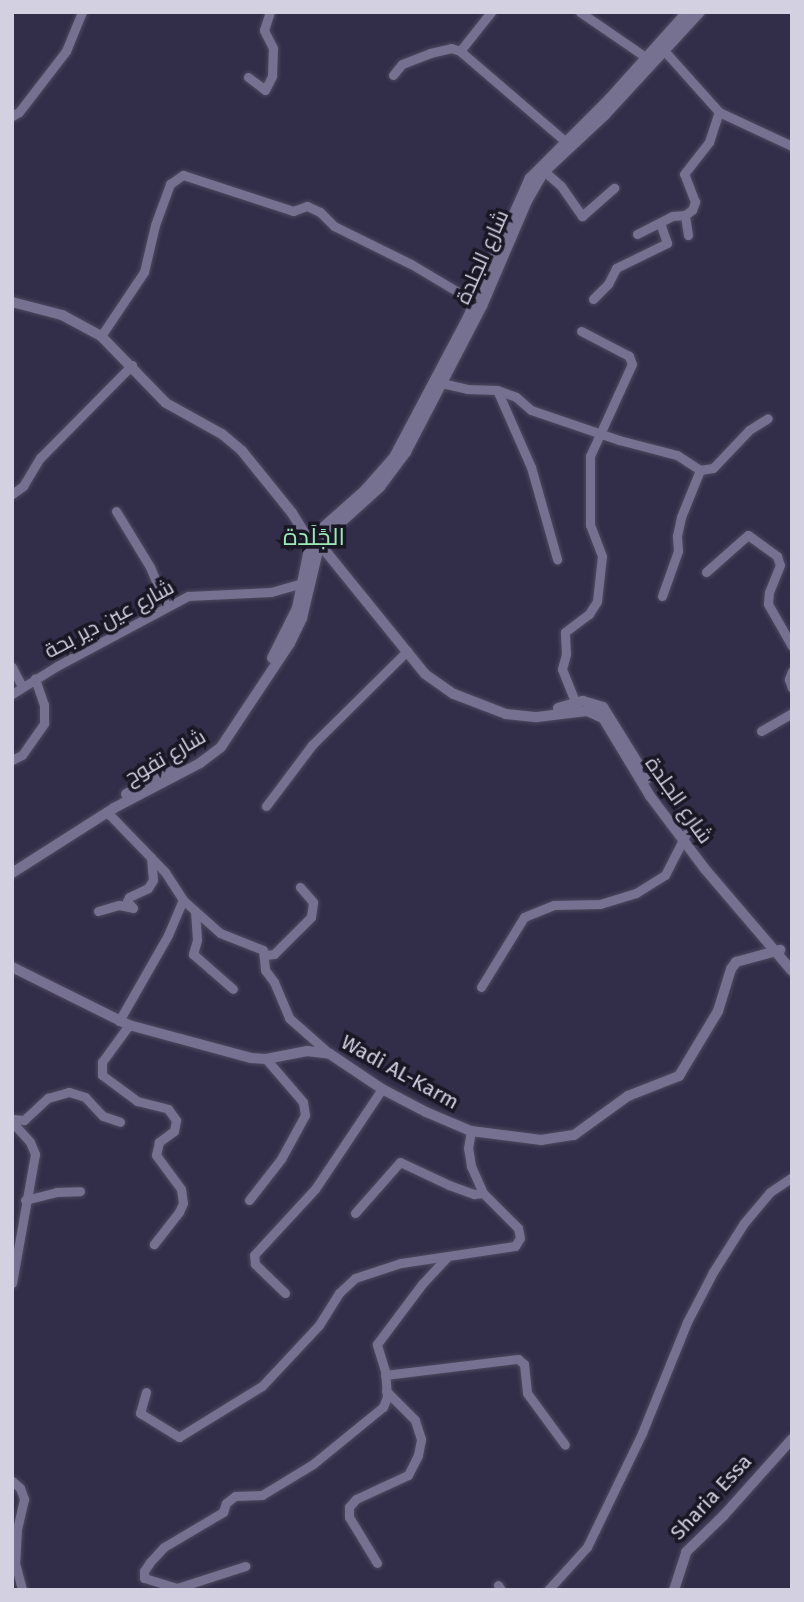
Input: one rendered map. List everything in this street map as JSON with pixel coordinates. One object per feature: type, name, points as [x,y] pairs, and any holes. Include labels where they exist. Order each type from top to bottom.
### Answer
[{"type":"street","points":[[12,116],[19,112],[66,51],[82,12]]},
{"type":"street","points":[[248,77],[265,90],[272,76],[273,48],[264,30],[270,12]]},
{"type":"street","points":[[460,51],[491,12]]},
{"type":"street","points":[[580,12],[647,58]]},
{"type":"street","name":"شارع الجلدة","points":[[687,12],[662,48],[605,115],[545,172],[527,201],[406,453],[390,477],[317,540],[407,651],[446,682],[493,705],[539,710],[577,707],[590,702],[603,707],[684,836],[792,971]]},
{"type":"street","name":"شارع الجلدة","points":[[478,304],[520,197],[538,167],[647,58],[662,48],[700,12]]},
{"type":"street","points":[[393,75],[402,64],[430,53],[451,48],[460,51],[565,141]]},
{"type":"street","points":[[662,48],[719,112],[792,146]]},
{"type":"street","points":[[637,234],[672,216],[685,215],[692,210],[695,202],[684,174],[709,142],[719,112]]},
{"type":"street","points":[[545,172],[561,186],[582,216],[614,188]]},
{"type":"street","points":[[101,336],[144,272],[155,225],[170,184],[181,175],[293,211],[307,206],[320,212],[334,226],[411,264],[478,304]]},
{"type":"street","points":[[685,215],[688,235]]},
{"type":"street","points":[[593,299],[608,284],[616,268],[667,243],[660,223]]},
{"type":"street","points":[[12,864],[111,802],[188,762],[214,744],[286,634],[307,582],[317,540],[242,451],[222,434],[166,403],[149,389],[132,365],[101,336],[62,315],[14,307]]},
{"type":"street","points":[[577,707],[562,669],[566,654],[564,636],[594,609],[602,556],[590,525],[590,456],[597,433],[632,364],[629,356],[581,331]]},
{"type":"street","points":[[12,494],[23,485],[40,458],[132,365]]},
{"type":"street","points":[[438,382],[467,389],[497,390],[516,397],[531,410],[597,433],[677,456],[700,470],[713,468],[749,430],[768,418]]},
{"type":"street","points":[[497,390],[531,467],[557,559]]},
{"type":"street","points":[[662,596],[678,551],[677,536],[681,517],[700,470]]},
{"type":"street","points":[[116,511],[150,566],[166,606]]},
{"type":"street","points":[[706,572],[748,535],[778,557],[780,565],[768,595],[768,604],[792,646]]},
{"type":"street","name":"شارع عين دير بحة","points":[[12,694],[35,678],[96,648],[166,606],[188,596],[271,592],[307,582]]},
{"type":"street","name":"شارع تفوح","points":[[12,873],[107,812],[200,763],[221,747],[290,643],[302,618],[307,582]]},
{"type":"street","points":[[266,806],[312,745],[407,651]]},
{"type":"street","points":[[12,667],[22,687]]},
{"type":"street","points":[[792,671],[792,688]]},
{"type":"street","points":[[12,760],[22,755],[44,723],[44,705],[35,678]]},
{"type":"street","points":[[761,731],[792,713]]},
{"type":"street","points":[[107,812],[151,857],[183,900],[195,911],[223,936],[253,944],[266,955],[274,954],[311,917],[313,902],[300,887]]},
{"type":"street","points":[[481,987],[524,917],[554,905],[600,904],[636,893],[665,875],[684,836]]},
{"type":"street","points":[[98,911],[119,905],[133,908],[127,901],[133,893],[148,888],[153,880],[151,857]]},
{"type":"street","points":[[154,1244],[183,1203],[181,1189],[156,1155],[158,1145],[173,1133],[176,1123],[168,1109],[137,1101],[101,1073],[102,1062],[168,935],[183,900]]},
{"type":"street","points":[[195,911],[197,940],[193,954],[233,989]]},
{"type":"street","name":"شارع الجلدة","points":[[776,951],[792,960]]},
{"type":"street","name":"Wadi AL-Karm","points":[[12,967],[43,979],[124,1023],[251,1058],[266,1059],[307,1051],[330,1054],[382,1088],[426,1112],[471,1131],[541,1140],[564,1138],[583,1129],[628,1096],[679,1076],[718,1011],[731,969],[744,958],[776,951]]},
{"type":"street","points":[[266,955],[265,970],[274,982],[289,1018],[330,1054]]},
{"type":"street","points":[[249,1200],[281,1159],[305,1115],[301,1099],[266,1059]]},
{"type":"street","points":[[285,1293],[254,1264],[254,1255],[315,1189],[382,1088]]},
{"type":"street","points":[[12,1120],[24,1120],[48,1098],[69,1092],[85,1097],[103,1116],[120,1122]]},
{"type":"street","points":[[12,1120],[30,1142],[35,1154],[12,1283]]},
{"type":"street","points":[[146,1392],[140,1413],[179,1437],[262,1387],[318,1325],[349,1282],[401,1263],[508,1250],[518,1242],[518,1228],[483,1193],[468,1154],[471,1131]]},
{"type":"street","points":[[355,1213],[400,1162],[462,1190],[483,1193]]},
{"type":"street","points":[[548,1590],[587,1547],[642,1433],[687,1322],[713,1272],[744,1223],[770,1192],[792,1177]]},
{"type":"street","points":[[25,1200],[56,1192],[80,1191]]},
{"type":"street","points":[[245,1566],[175,1589],[145,1578],[144,1571],[164,1547],[223,1513],[226,1503],[235,1496],[262,1494],[313,1464],[383,1407],[385,1375],[377,1344],[422,1284],[447,1257]]},
{"type":"street","points":[[385,1375],[517,1359],[524,1364],[527,1393],[565,1445]]},
{"type":"street","points":[[377,1563],[349,1517],[349,1507],[356,1499],[408,1475],[418,1455],[421,1441],[415,1420],[386,1391]]},
{"type":"street","name":"Sharia Essa","points":[[674,1590],[686,1552],[787,1453],[792,1439]]},
{"type":"street","points":[[12,1481],[20,1488],[24,1499],[17,1529],[15,1563],[22,1590]]},
{"type":"district","name":"الجًلَدة","points":[[314,538]]}]
